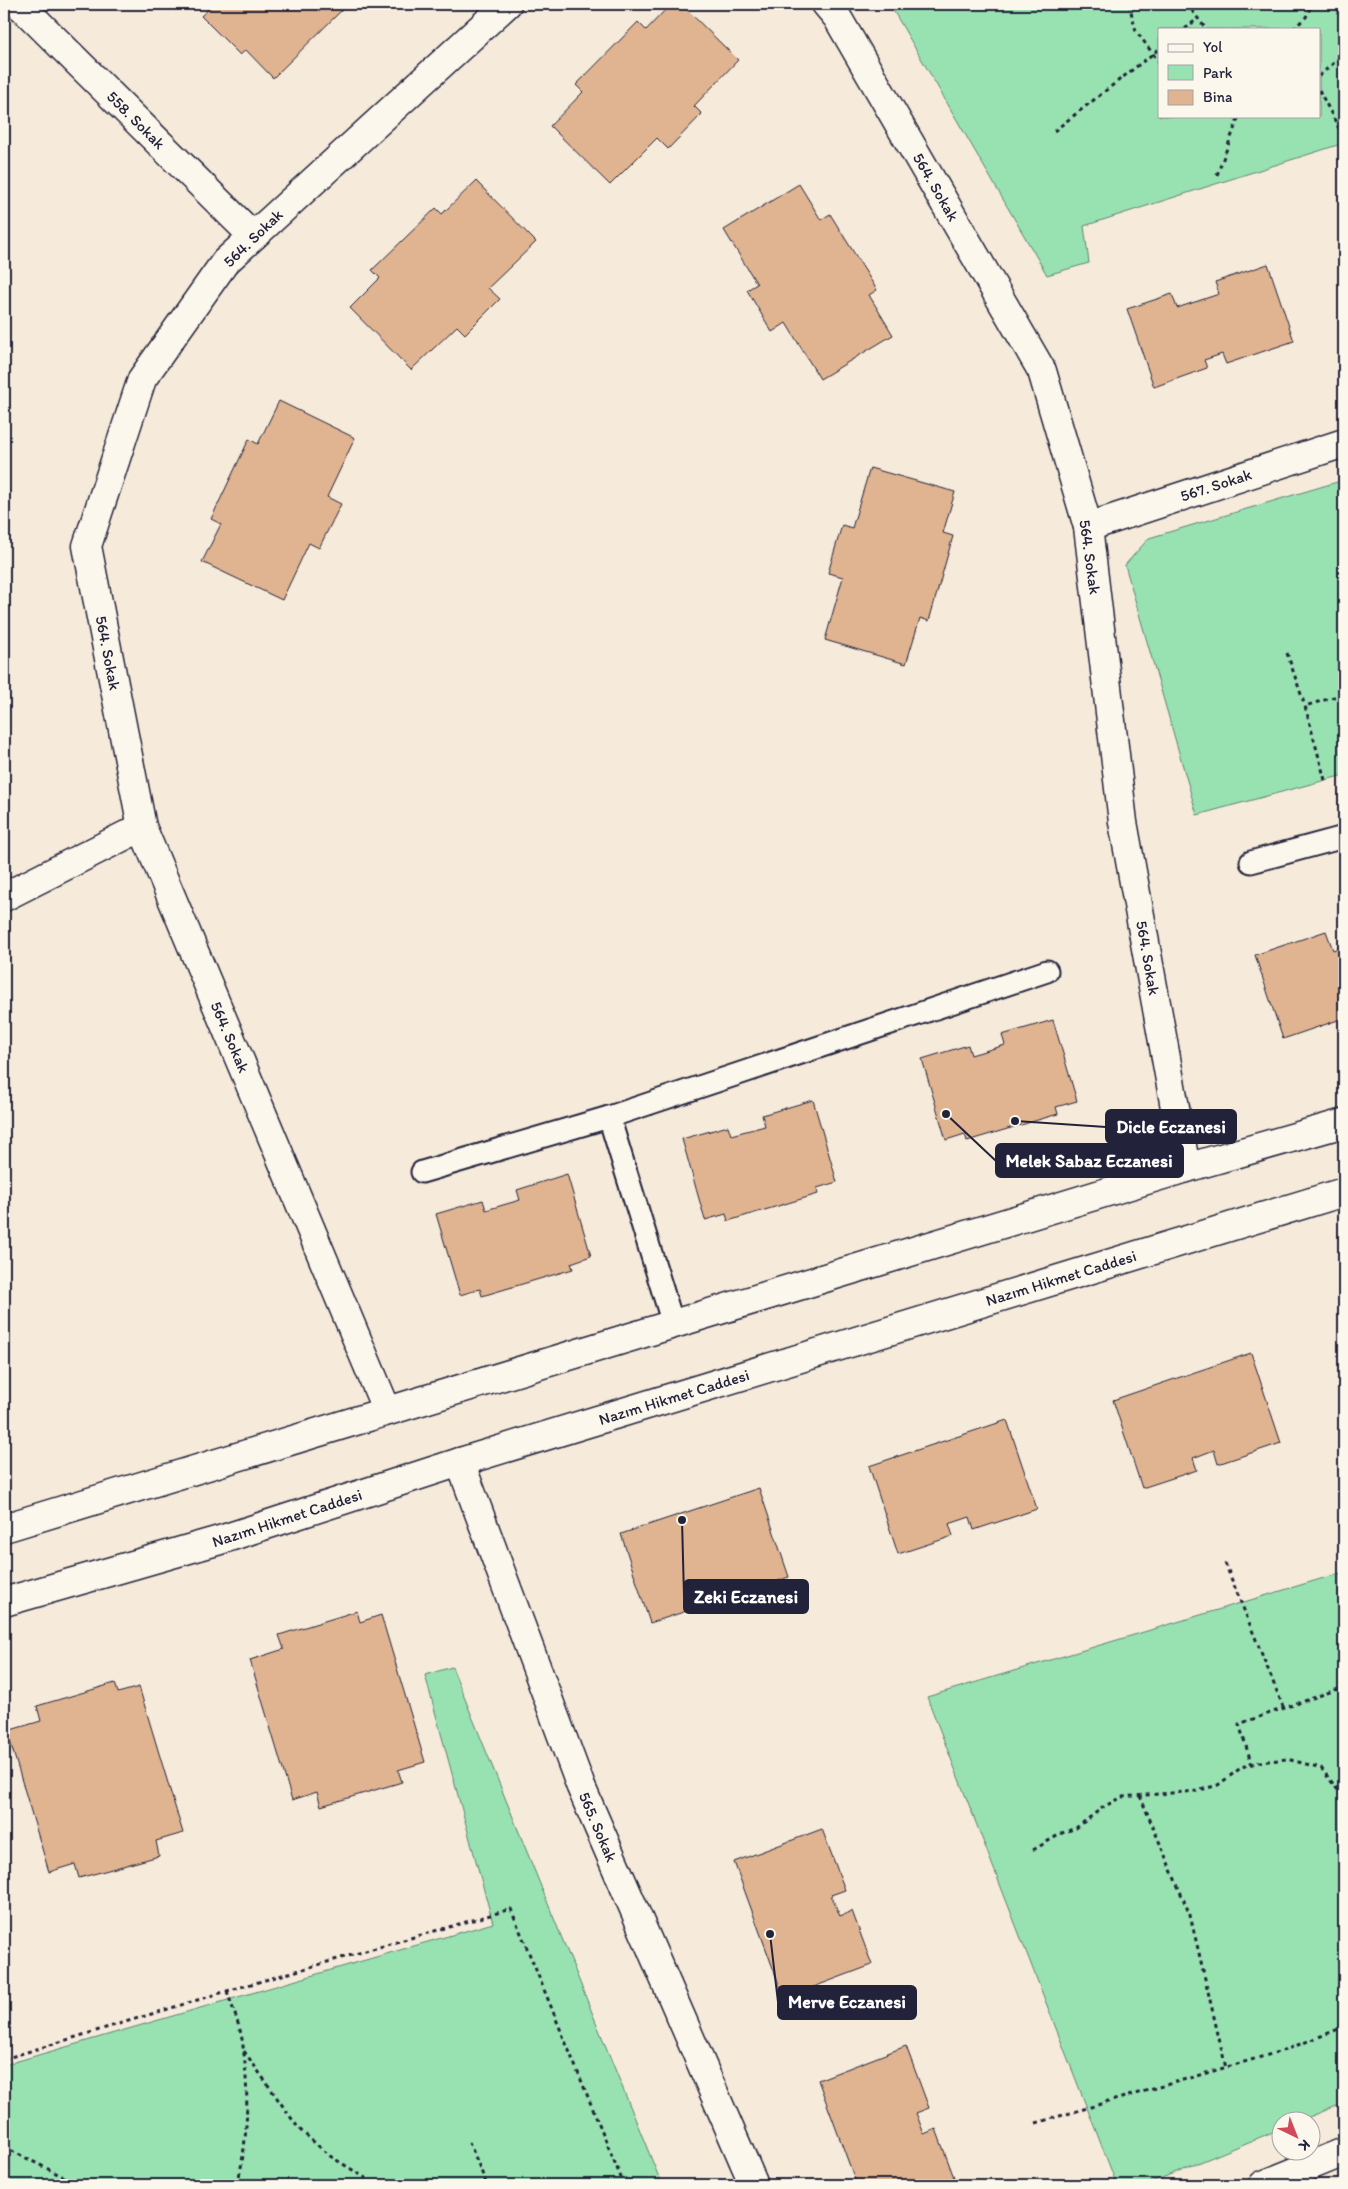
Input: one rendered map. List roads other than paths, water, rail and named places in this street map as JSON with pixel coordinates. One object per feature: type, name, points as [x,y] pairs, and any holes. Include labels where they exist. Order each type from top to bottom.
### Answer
[{"type":"street","name":"558. Sokak","points":[[19,4],[253,236]]},
{"type":"street","name":"564. Sokak","points":[[387,1411],[142,827],[87,546],[142,379],[225,262],[507,4]]},
{"type":"street","name":"564. Sokak","points":[[826,4],[837,17],[1042,371],[1088,527],[1123,822],[1186,1168]]},
{"type":"street","name":"567. Sokak","points":[[1088,527],[1344,443]]},
{"type":"street","points":[[4,897],[142,827]]},
{"type":"street","points":[[4,1528],[1186,1168],[1344,1123]]},
{"type":"street","name":"Nazım Hikmet Caddesi","points":[[4,1602],[220,1540],[460,1462],[1344,1192]]},
{"type":"street","name":"565. Sokak","points":[[460,1462],[581,1787],[754,2185]]},
{"type":"street","points":[[1263,2185],[1344,2152]]},
{"type":"lane","points":[[1250,862],[1344,837]]},
{"type":"lane","points":[[422,1172],[609,1117],[1047,971]]},
{"type":"lane","points":[[609,1117],[673,1324]]},
{"type":"place","name":"Melek Sabaz Eczanesi","points":[[946,1114]]},
{"type":"place","name":"Dicle Eczanesi","points":[[1015,1121]]},
{"type":"place","name":"Zeki Eczanesi","points":[[682,1520]]},
{"type":"place","name":"Merve Eczanesi","points":[[770,1934]]}]
